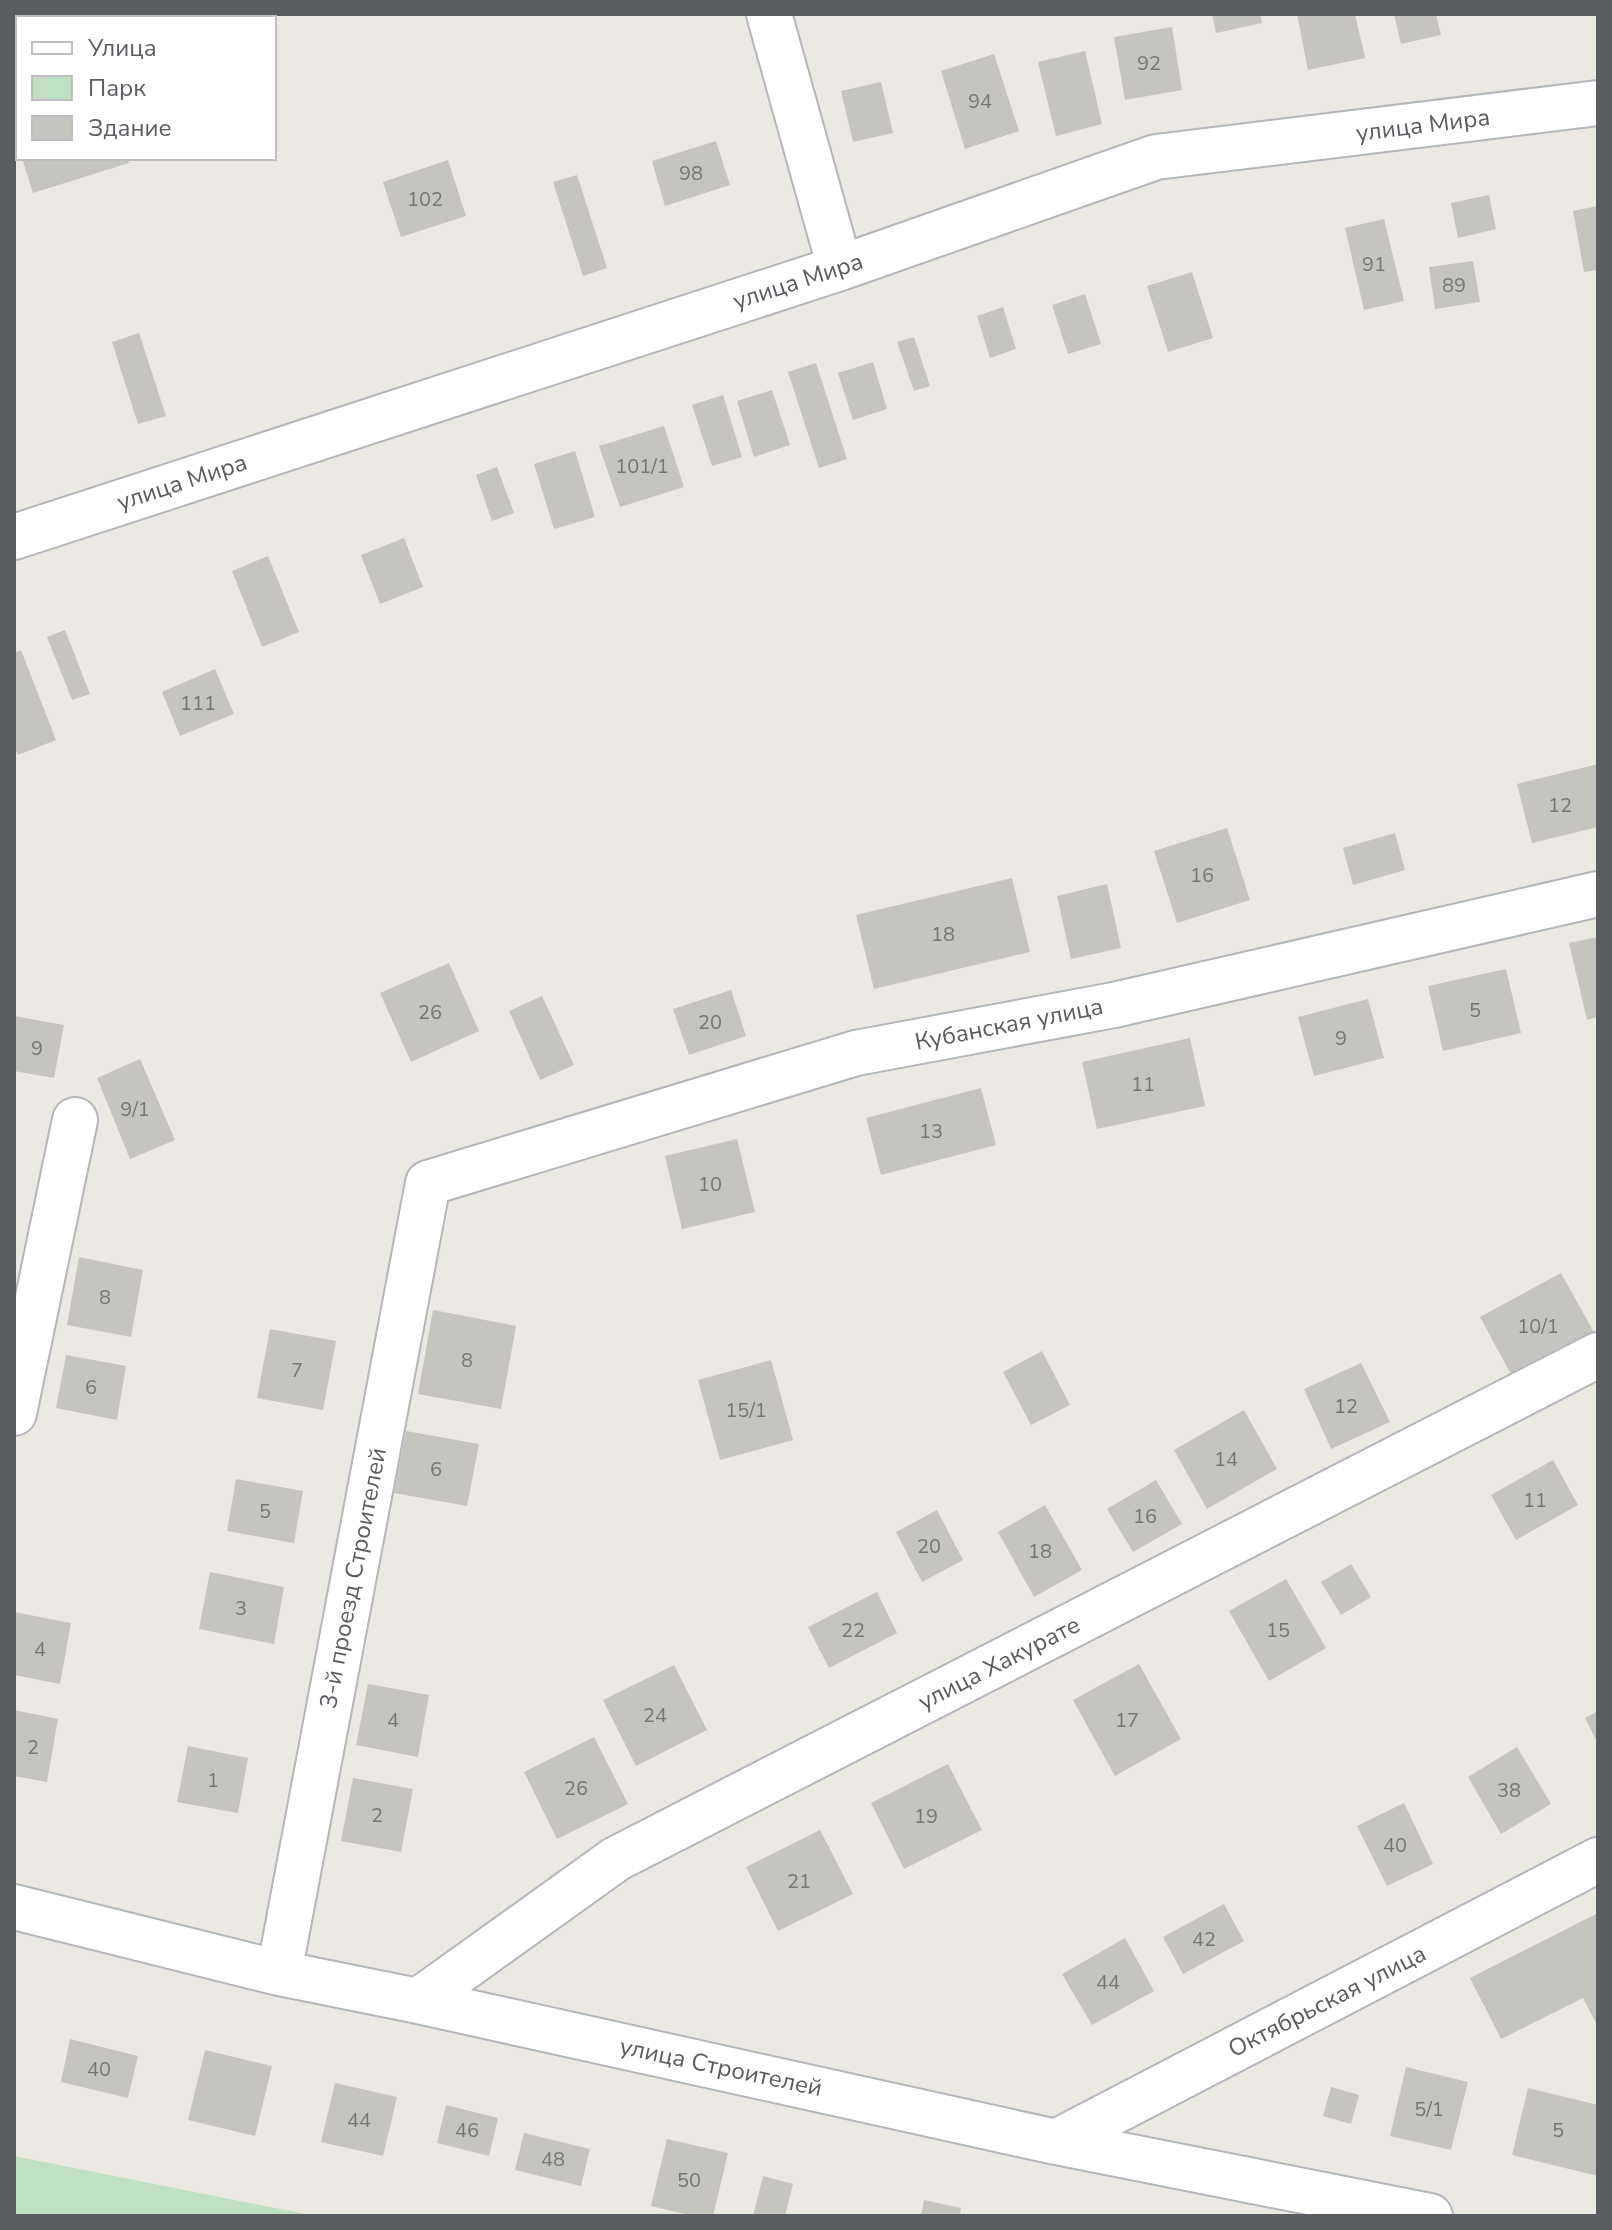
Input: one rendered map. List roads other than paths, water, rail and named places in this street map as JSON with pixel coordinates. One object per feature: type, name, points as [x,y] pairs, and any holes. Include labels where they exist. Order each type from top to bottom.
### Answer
[{"type":"street","points":[[769,14],[840,268]]},
{"type":"street","name":"улица Мира","points":[[14,537],[840,268],[1156,157],[1598,103]]},
{"type":"street","name":"Кубанская улица","points":[[428,1183],[856,1053],[1114,1005],[1598,894]]},
{"type":"street","points":[[14,1413],[75,1120]]},
{"type":"street","name":"3-й проезд Строителей","points":[[279,1973],[428,1183]]},
{"type":"street","name":"улица Хакурате","points":[[418,2001],[616,1859],[1598,1355]]},
{"type":"street","name":"Октябрьская улица","points":[[1056,2142],[1598,1860]]},
{"type":"street","name":"улица Строителей","points":[[14,1907],[279,1973],[1056,2142],[1430,2216]]}]
